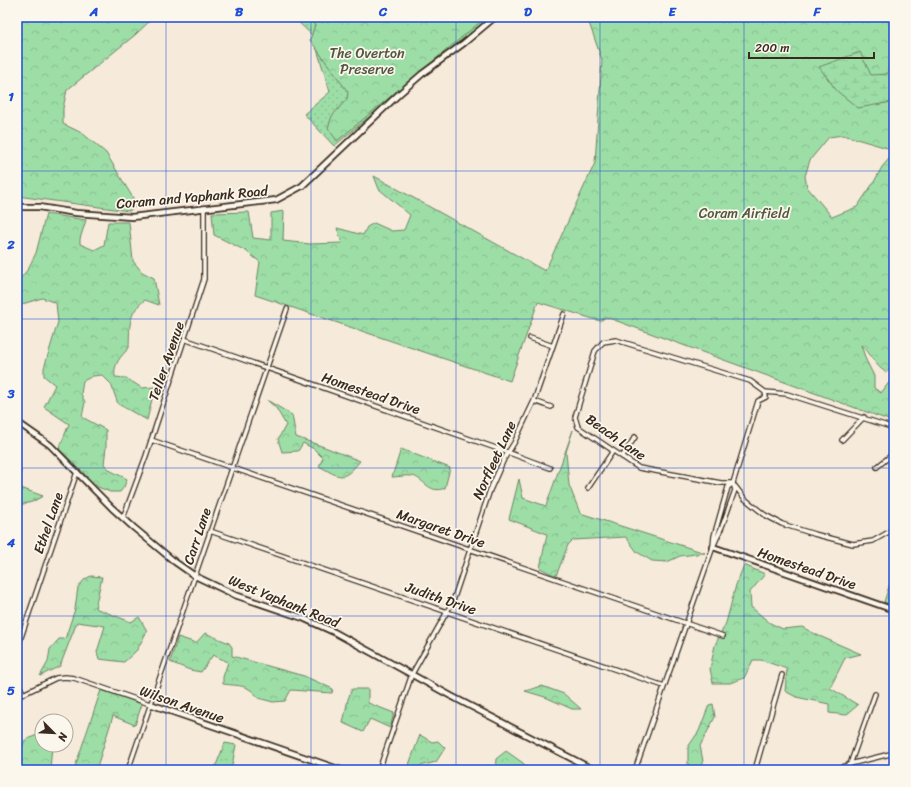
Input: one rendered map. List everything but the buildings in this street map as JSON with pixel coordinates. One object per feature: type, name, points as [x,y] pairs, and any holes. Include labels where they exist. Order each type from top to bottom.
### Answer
[{"type":"street","name":"Coram and Yaphank Road","points":[[17,207],[39,207],[76,213],[132,216],[276,200],[297,189],[309,179],[367,122],[421,74],[464,44],[495,17]]},
{"type":"street","name":"Teller Avenue","points":[[124,518],[204,279],[204,208]]},
{"type":"street","name":"Carr Lane","points":[[128,770],[287,309]]},
{"type":"street","name":"Norfleet Lane","points":[[380,770],[412,674],[453,601],[490,490],[507,452],[514,443],[534,400],[564,314]]},
{"type":"street","points":[[530,338],[553,346]]},
{"type":"street","name":"Homestead Drive","points":[[184,339],[550,468]]},
{"type":"street","name":"Beach Lane","points":[[733,483],[721,483],[639,468],[578,427],[575,417],[595,351],[603,342],[616,340],[750,381],[765,392],[787,394],[864,417],[894,428]]},
{"type":"street","points":[[635,770],[713,547],[735,490],[733,483],[758,401],[766,397],[765,392]]},
{"type":"street","points":[[534,400],[551,407]]},
{"type":"street","points":[[842,440],[864,417]]},
{"type":"street","name":"West Yaphank Road","points":[[17,422],[50,445],[124,518],[170,558],[195,576],[235,595],[303,618],[334,632],[451,696],[594,770]]},
{"type":"street","points":[[622,457],[635,437]]},
{"type":"street","name":"Margaret Drive","points":[[151,440],[723,636]]},
{"type":"street","points":[[588,488],[612,451]]},
{"type":"street","points":[[877,467],[894,453]]},
{"type":"street","name":"Ethel Lane","points":[[17,649],[76,472]]},
{"type":"street","points":[[733,483],[744,499],[765,515],[782,524],[814,534],[853,544],[874,541],[894,529]]},
{"type":"street","points":[[713,547],[714,536],[728,487],[733,483]]},
{"type":"street","name":"Judith Drive","points":[[210,531],[664,686]]},
{"type":"street","name":"Homestead Drive","points":[[713,547],[894,610]]},
{"type":"street","points":[[754,770],[782,675]]},
{"type":"street","name":"Wilson Avenue","points":[[17,697],[56,678],[74,678],[341,770]]},
{"type":"street","points":[[17,681],[23,694]]},
{"type":"street","points":[[848,770],[875,694]]},
{"type":"street","points":[[835,770],[850,764],[894,753]]},
{"type":"green space","points":[[17,17],[154,17],[135,35],[67,90],[63,108],[63,124],[82,133],[106,153],[133,198],[136,206],[129,211],[17,196]]},
{"type":"green space","name":"The Overton Preserve","points":[[293,17],[490,17],[334,146],[304,114],[330,92],[313,36]]},
{"type":"green space","name":"The Overton Preserve","points":[[307,17],[485,18],[337,141],[328,128],[332,116],[347,99],[348,92],[310,40],[315,25]]},
{"type":"green space","name":"Coram Airfield","points":[[587,17],[894,17],[894,150],[843,135],[829,137],[810,160],[805,176],[807,187],[832,217],[857,207],[882,167],[894,153],[894,362],[890,369],[886,372],[878,366],[861,345],[874,376],[874,388],[881,393],[894,376],[894,422],[606,317],[600,321],[538,302],[510,381],[255,295],[260,262],[246,251],[214,235],[212,213],[249,212],[253,238],[271,240],[271,213],[284,211],[283,241],[310,244],[342,243],[337,228],[363,235],[367,227],[374,223],[392,231],[404,230],[410,215],[379,189],[374,176],[545,271],[595,163],[602,60]]},
{"type":"green space","points":[[894,45],[894,99],[892,102],[858,108],[837,91],[819,67],[860,52],[871,75],[887,74]]},
{"type":"green space","points":[[46,214],[86,220],[80,239],[80,244],[94,250],[104,245],[108,222],[129,222],[133,261],[142,272],[154,278],[159,305],[145,300],[135,310],[130,327],[129,348],[118,361],[115,368],[115,377],[126,378],[142,388],[155,387],[147,420],[118,404],[111,384],[102,375],[93,376],[83,381],[81,394],[85,402],[82,417],[106,430],[104,464],[111,471],[127,479],[120,492],[110,492],[98,487],[59,449],[69,424],[44,407],[55,385],[44,376],[44,368],[58,322],[56,303],[42,298],[19,305],[17,309],[17,283],[28,269],[36,253]]},
{"type":"green space","points":[[267,400],[292,415],[296,437],[360,461],[350,472],[342,476],[333,474],[319,466],[323,458],[314,449],[303,443],[298,451],[282,452],[278,439],[286,425],[276,408]]},
{"type":"green space","points":[[573,430],[566,452],[569,485],[580,513],[705,553],[680,556],[667,562],[652,561],[637,552],[626,537],[573,540],[568,545],[556,576],[540,568],[547,534],[509,519],[519,479],[523,498],[546,506]]},
{"type":"green space","points":[[401,449],[450,468],[445,488],[439,490],[431,488],[416,477],[412,476],[392,477]]},
{"type":"green space","points":[[17,469],[21,471],[18,487],[43,496],[32,502],[19,505],[17,509]]},
{"type":"green space","points":[[744,565],[765,574],[750,592],[751,607],[770,623],[783,629],[802,627],[861,654],[845,658],[830,688],[858,705],[846,715],[829,713],[829,704],[796,697],[785,691],[787,669],[761,660],[753,660],[744,678],[730,683],[713,683],[710,669],[715,645],[726,623],[736,585]]},
{"type":"green space","points":[[91,576],[102,577],[95,608],[131,622],[139,617],[147,631],[137,650],[124,662],[99,659],[97,652],[105,626],[77,622],[60,666],[40,676],[48,662],[50,649],[59,639],[65,639],[75,609],[78,587],[85,579]]},
{"type":"green space","points":[[892,577],[894,579],[894,605],[884,602]]},
{"type":"green space","points":[[205,633],[229,643],[232,647],[232,656],[304,676],[333,689],[332,693],[291,690],[285,701],[273,702],[258,698],[255,693],[243,686],[223,684],[223,677],[228,662],[213,655],[201,672],[190,670],[170,662],[178,637],[196,643]]},
{"type":"green space","points":[[542,686],[564,694],[581,709],[572,709],[545,697],[525,691]]},
{"type":"green space","points":[[352,689],[368,689],[368,703],[394,713],[390,728],[370,719],[363,732],[343,723],[348,699]]},
{"type":"green space","points":[[101,690],[142,704],[135,725],[113,716],[96,770],[74,770]]},
{"type":"green space","points":[[713,704],[715,717],[700,746],[703,761],[699,770],[693,770],[688,765],[688,747],[699,731],[709,705]]},
{"type":"green space","points":[[420,735],[432,742],[438,741],[445,748],[436,762],[420,766],[417,770],[407,770]]},
{"type":"green space","points":[[34,736],[34,753],[51,753],[50,770],[17,770],[17,761],[25,740]]},
{"type":"green space","points":[[225,743],[236,745],[231,770],[214,770]]},
{"type":"green space","points":[[506,751],[523,763],[528,770],[495,770],[496,759]]}]
